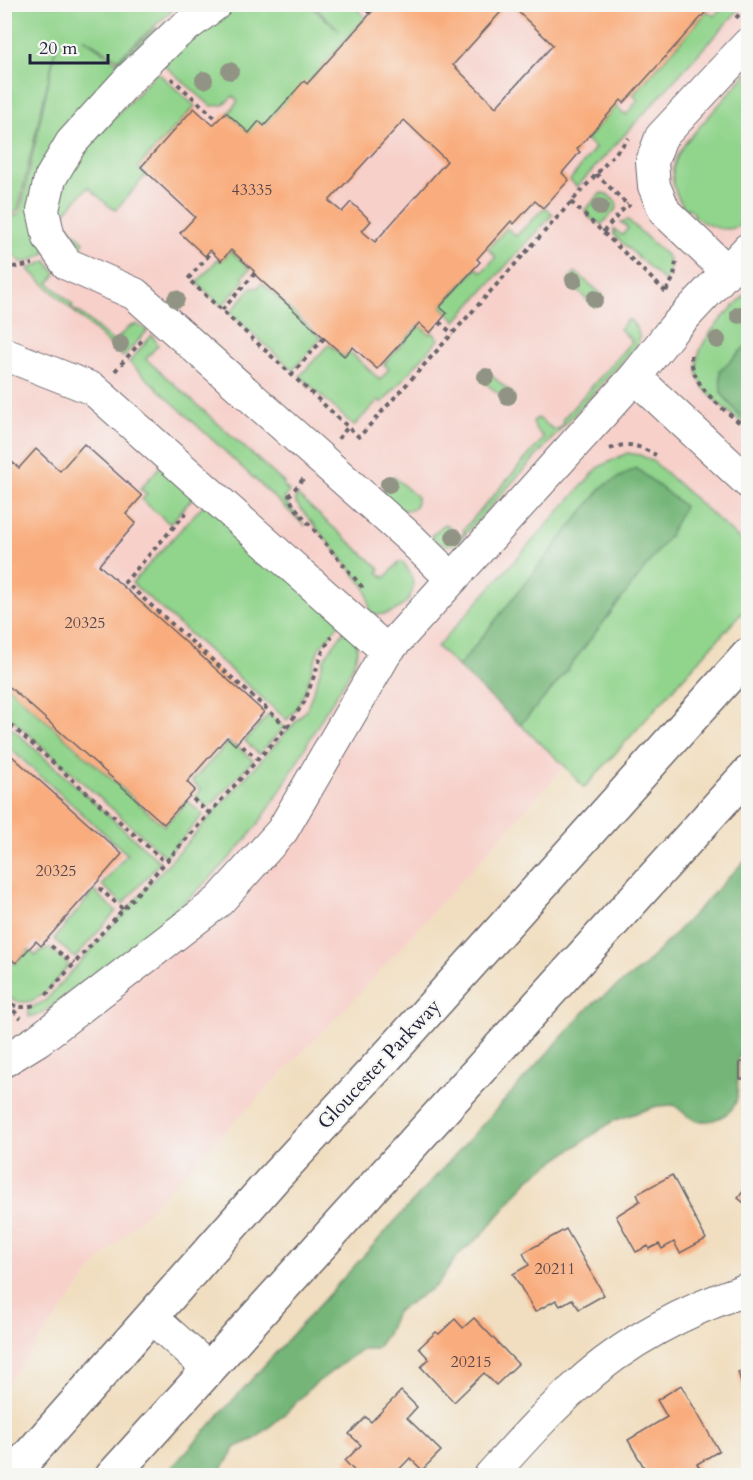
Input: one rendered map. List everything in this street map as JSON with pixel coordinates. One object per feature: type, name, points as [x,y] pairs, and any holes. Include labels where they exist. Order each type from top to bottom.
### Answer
[{"type":"main road","name":"Gloucester Parkway","points":[[11,1476],[273,1179],[400,1042],[748,655]]},
{"type":"main road","points":[[112,1476],[748,773]]},
{"type":"street","points":[[216,4],[176,34],[131,77],[71,143],[50,179],[43,210],[49,238],[67,264],[135,294],[410,538],[452,579]]},
{"type":"street","points":[[727,271],[665,213],[654,186],[652,162],[661,137],[741,33]]},
{"type":"street","points":[[4,1061],[36,1042],[219,901],[282,831],[387,651],[748,249]]},
{"type":"street","points":[[4,354],[96,391],[387,651]]},
{"type":"street","points":[[635,377],[748,482]]},
{"type":"street","points":[[490,1476],[554,1407],[578,1384],[617,1354],[700,1308],[748,1289]]},
{"type":"street","points":[[151,1317],[209,1369]]},
{"type":"path","points":[[360,4],[371,14]]},
{"type":"path","points":[[741,33],[748,4]]},
{"type":"path","points":[[150,59],[218,120]]},
{"type":"path","points":[[209,255],[188,279],[359,437],[634,132]]},
{"type":"path","points":[[570,202],[666,291],[696,342],[690,356],[693,374],[705,392],[748,430]]},
{"type":"path","points":[[603,232],[628,204]]},
{"type":"path","points":[[222,310],[258,270]]},
{"type":"path","points":[[96,391],[129,357],[161,316]]},
{"type":"path","points":[[439,322],[453,333]]},
{"type":"path","points":[[291,375],[326,336]]},
{"type":"path","points":[[44,997],[287,727],[125,582],[207,490]]},
{"type":"path","points":[[4,719],[165,862]]},
{"type":"path","points":[[242,746],[258,759]]},
{"type":"path","points":[[192,799],[208,813]]},
{"type":"path","points":[[99,888],[123,909]]},
{"type":"path","points":[[51,946],[74,965]]},
{"type":"path","points":[[4,1000],[16,1007],[37,1005]]},
{"type":"shaded area","points":[[5,5],[748,5],[748,570],[565,766],[353,1000],[97,1263],[5,1386]]},
{"type":"green space","points":[[5,5],[178,5],[118,59],[83,38],[117,62],[156,28],[162,35],[85,116],[44,254],[30,261],[21,262],[5,248],[4,222],[20,213],[57,42],[18,210],[5,219]]},
{"type":"green space","points":[[238,5],[309,5],[340,31],[317,9],[321,5],[352,5],[366,17],[307,84],[304,82],[264,126],[249,133],[228,114],[238,101],[233,96],[223,105],[211,106],[164,65],[187,42]]},
{"type":"green space","points":[[725,5],[743,5],[577,187],[570,180],[595,148],[586,140],[616,106],[626,115],[638,100],[633,95],[708,11],[714,16]]},
{"type":"green space","points":[[157,72],[195,106],[138,167],[146,175],[116,210],[88,187],[60,218],[84,242],[74,254],[55,213],[66,179],[81,154]]},
{"type":"green space","points":[[748,72],[748,220],[735,228],[713,227],[693,216],[695,214],[688,208],[686,210],[673,184],[673,168],[686,142]]},
{"type":"green space","points":[[601,193],[607,194],[616,202],[617,208],[602,224],[591,219],[585,210]]},
{"type":"green space","points":[[545,207],[553,214],[456,321],[441,306],[477,268],[482,272],[496,257],[488,249],[507,228],[516,236]]},
{"type":"green space","points":[[628,220],[668,257],[670,266],[668,279],[662,279],[614,235],[614,229],[622,235],[628,228],[621,222]]},
{"type":"green space","points":[[231,251],[250,269],[243,276],[244,281],[222,306],[197,283],[218,259],[221,261]]},
{"type":"green space","points":[[47,261],[56,274],[49,283],[73,305],[71,307],[114,342],[129,327],[137,324],[147,331],[123,357],[28,269]]},
{"type":"green space","points":[[575,272],[603,295],[596,306],[568,282]]},
{"type":"green space","points":[[262,283],[321,338],[293,370],[230,313],[251,288],[257,288]]},
{"type":"green space","points":[[748,292],[748,344],[720,371],[738,414],[748,421],[748,428],[704,388],[698,374],[697,361],[708,335]]},
{"type":"green space","points":[[627,320],[630,320],[638,332],[637,345],[460,540],[446,545],[433,539],[432,535],[445,524],[461,536],[465,532],[463,530],[544,438],[535,428],[533,421],[538,418],[553,429],[558,429],[563,423],[562,420],[632,341],[620,329]]},
{"type":"green space","points":[[419,325],[439,339],[382,403],[378,400],[354,426],[300,376],[329,344],[344,357],[350,352],[380,380],[389,369],[384,364]]},
{"type":"green space","points":[[152,335],[158,345],[146,359],[284,483],[283,485],[289,491],[285,501],[305,526],[129,362]]},
{"type":"green space","points":[[748,344],[748,421],[738,414],[721,393],[720,371]]},
{"type":"green space","points":[[485,370],[512,393],[514,396],[509,403],[481,379],[481,371]]},
{"type":"green space","points":[[627,453],[640,455],[654,462],[748,547],[748,606],[584,788],[565,766],[437,647],[599,467]]},
{"type":"green space","points":[[162,464],[196,494],[170,524],[142,500],[147,494],[140,489]]},
{"type":"green space","points":[[636,468],[684,506],[669,536],[554,687],[520,725],[458,667],[603,486]]},
{"type":"green space","points":[[394,477],[417,497],[417,503],[412,510],[402,510],[384,494],[383,484],[387,479]]},
{"type":"green space","points":[[297,495],[380,569],[378,572],[385,578],[399,562],[404,563],[413,585],[412,592],[404,604],[384,614],[370,613],[365,587],[296,503]]},
{"type":"green space","points":[[205,503],[341,622],[319,648],[305,691],[296,709],[287,720],[132,583]]},
{"type":"green space","points":[[346,628],[355,641],[357,650],[351,669],[281,790],[252,832],[207,881],[156,926],[50,1008],[29,1017],[28,1009],[45,1001],[307,709],[325,657]]},
{"type":"green space","points":[[6,685],[164,826],[188,801],[203,815],[166,857],[5,713]]},
{"type":"green space","points":[[269,714],[284,727],[259,754],[245,741]]},
{"type":"green space","points":[[5,722],[160,862],[123,904],[102,885],[127,854],[5,744]]},
{"type":"green space","points":[[229,742],[253,760],[209,808],[195,797],[201,790],[192,781]]},
{"type":"green space","points":[[748,857],[748,1039],[738,1061],[737,1097],[732,1109],[713,1120],[699,1121],[690,1118],[674,1105],[657,1106],[613,1121],[530,1178],[482,1235],[458,1255],[437,1285],[396,1312],[387,1334],[376,1349],[362,1349],[311,1387],[288,1411],[255,1439],[236,1447],[218,1475],[165,1475],[590,1006],[643,967]]},
{"type":"green space","points":[[94,891],[116,911],[75,958],[54,939]]},
{"type":"green space","points":[[49,948],[69,965],[48,989],[32,1001],[24,1002],[5,994],[5,954],[16,964],[29,950],[36,956],[40,951]]},
{"type":"building","points":[[379,4],[508,4],[453,65],[496,107],[553,45],[510,4],[713,4],[624,103],[621,100],[577,149],[580,152],[562,173],[569,180],[543,208],[535,201],[514,224],[511,221],[477,259],[480,262],[440,307],[447,313],[430,333],[419,323],[377,369],[353,347],[344,356],[231,250],[221,261],[210,250],[205,256],[180,233],[195,217],[141,167],[194,108],[213,125],[226,112],[249,133],[259,121],[264,126],[304,81],[307,84]],"holes":[[[404,120],[447,161],[375,242],[362,231],[371,221],[351,202],[342,212],[329,201]]]},
{"type":"building","points":[[84,444],[142,496],[126,514],[136,523],[99,565],[264,712],[235,745],[227,737],[187,782],[195,790],[164,824],[4,682],[4,455],[19,468],[36,449],[60,471]]},
{"type":"building","points":[[4,749],[122,854],[41,946],[36,941],[16,963],[4,953]]},
{"type":"building","points":[[740,1062],[748,1062],[748,1079],[740,1079]]},
{"type":"building","points":[[672,1175],[706,1239],[680,1253],[674,1242],[662,1249],[659,1244],[636,1252],[616,1216],[640,1201],[637,1194]]},
{"type":"building","points":[[748,1185],[748,1206],[738,1198]]},
{"type":"building","points":[[566,1229],[604,1295],[579,1309],[572,1299],[560,1306],[556,1300],[535,1312],[513,1274],[529,1265],[523,1253]]},
{"type":"building","points":[[474,1318],[518,1364],[496,1385],[484,1373],[454,1402],[421,1367],[429,1359],[419,1348],[455,1319],[463,1328]]},
{"type":"building","points":[[748,1369],[748,1404],[738,1372]]},
{"type":"building","points":[[681,1385],[719,1451],[697,1464],[701,1470],[691,1476],[675,1476],[671,1469],[660,1476],[649,1476],[628,1440],[667,1417],[657,1400]]},
{"type":"building","points":[[401,1391],[417,1407],[407,1418],[441,1451],[422,1470],[410,1458],[393,1476],[359,1476],[345,1461],[361,1445],[349,1434],[366,1417],[371,1422]]}]
